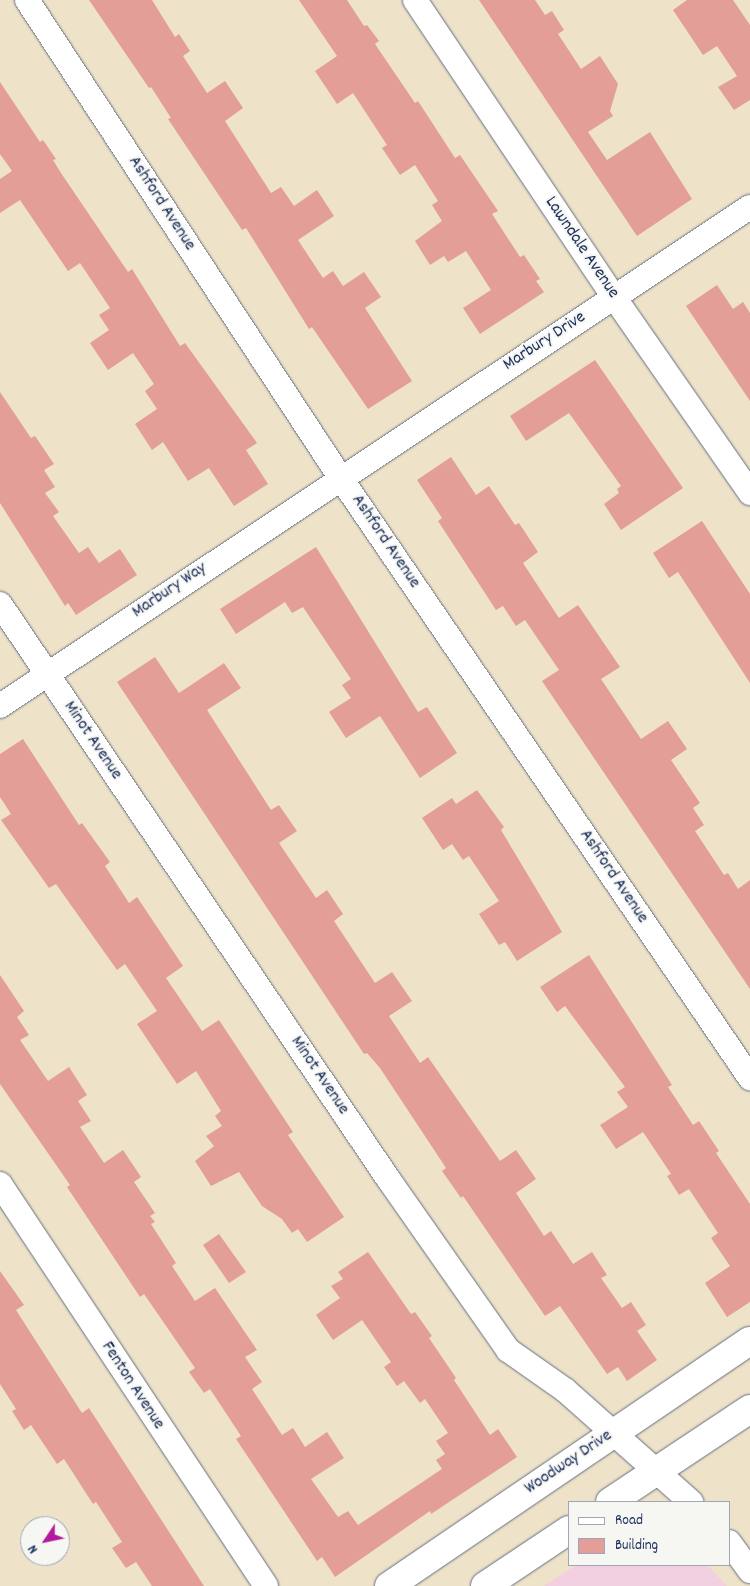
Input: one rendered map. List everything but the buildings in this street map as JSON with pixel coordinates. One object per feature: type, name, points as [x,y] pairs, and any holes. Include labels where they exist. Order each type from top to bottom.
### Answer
[{"type":"street","name":"Ashford Avenue","points":[[27,0],[340,477],[750,1078]]},
{"type":"street","name":"Lawndale Avenue","points":[[415,0],[614,297],[750,493]]},
{"type":"street","name":"Marbury Drive","points":[[340,477],[750,207]]},
{"type":"street","name":"Marbury Way","points":[[0,706],[46,673],[340,477]]},
{"type":"street","name":"Minot Avenue","points":[[0,604],[508,1350],[565,1390],[690,1501]]},
{"type":"street","name":"Fenton Avenue","points":[[0,1184],[266,1586]]},
{"type":"street","name":"Woodway Drive","points":[[389,1586],[613,1432],[750,1341]]},
{"type":"street","points":[[612,1501],[750,1409]]},
{"type":"street","points":[[485,1586],[568,1531]]},
{"type":"street","points":[[730,1543],[750,1571]]},
{"type":"shaded area","points":[[574,1566],[708,1566],[727,1586],[544,1586]]}]
